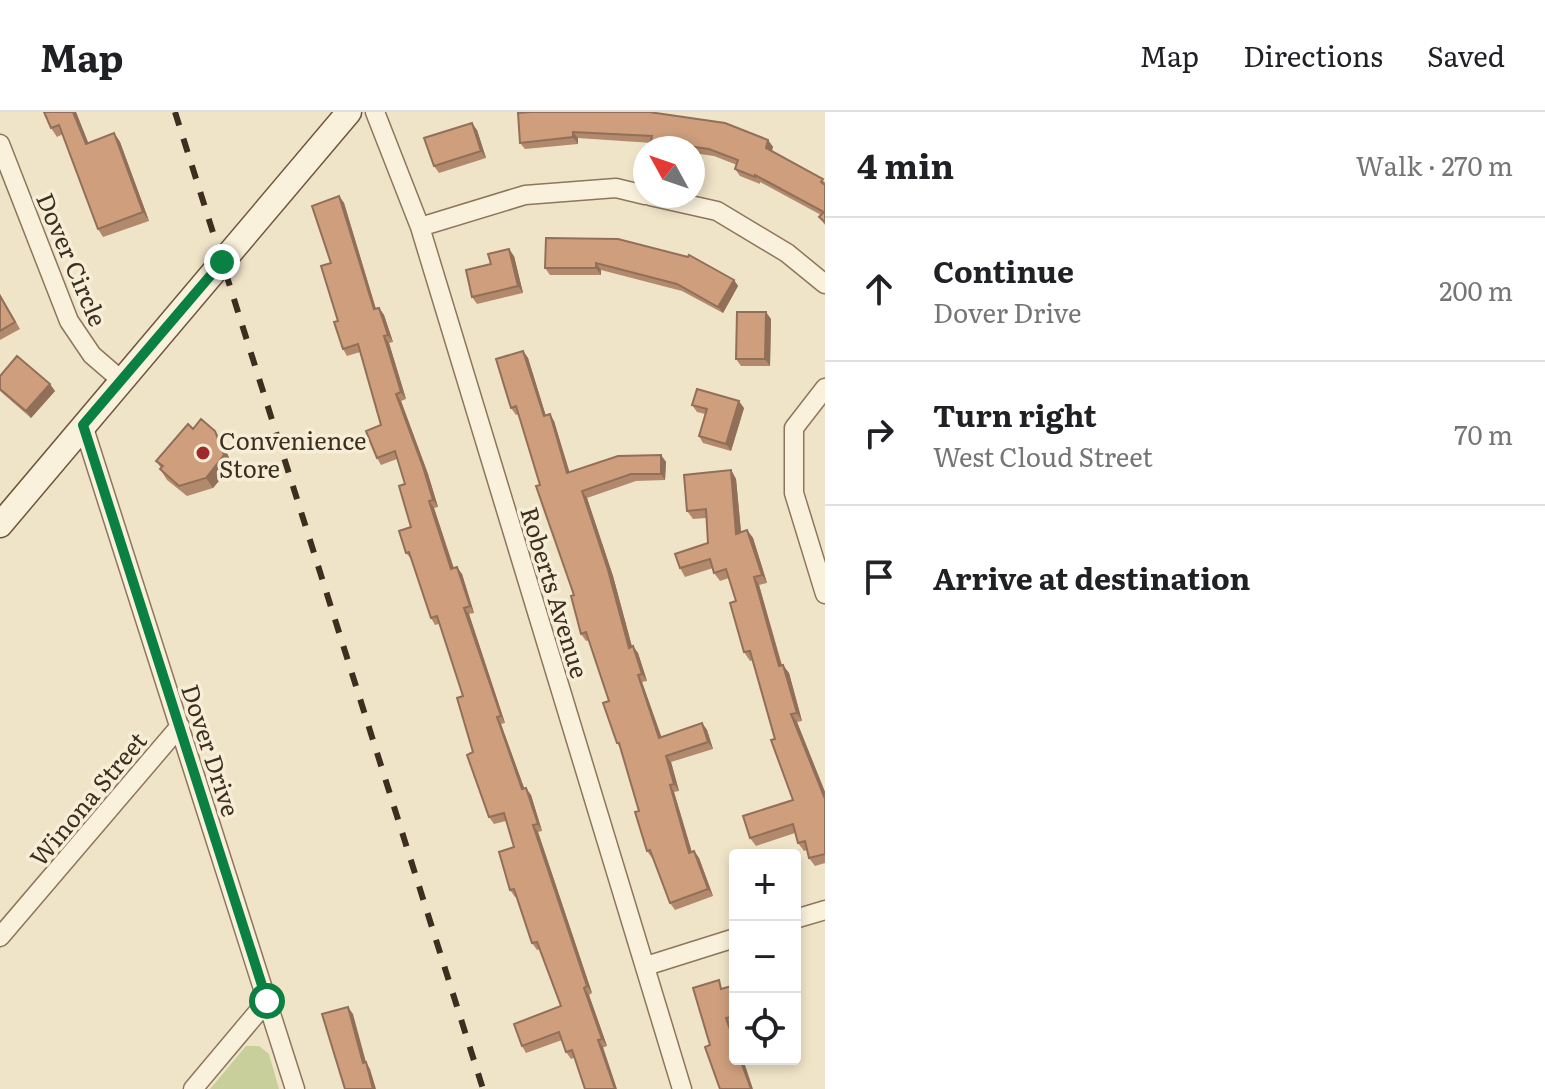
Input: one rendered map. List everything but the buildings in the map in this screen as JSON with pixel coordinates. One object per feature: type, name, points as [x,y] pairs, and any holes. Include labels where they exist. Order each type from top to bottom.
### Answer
[{"type":"main road","points":[[0,525],[349,112]]},
{"type":"street","name":"Roberts Avenue","points":[[375,112],[420,227],[682,1089]]},
{"type":"street","name":"Dover Circle","points":[[2,154],[69,321],[92,355],[121,380]]},
{"type":"street","points":[[420,227],[525,195],[616,188],[633,192]]},
{"type":"street","points":[[704,208],[717,211],[787,253],[825,284]]},
{"type":"street","points":[[825,388],[794,428],[794,493],[825,594]]},
{"type":"street","name":"Dover Drive","points":[[83,425],[295,1089]]},
{"type":"street","name":"Winona Street","points":[[0,937],[180,726]]},
{"type":"street","points":[[801,917],[825,910]]},
{"type":"street","points":[[646,966],[729,940]]},
{"type":"street","points":[[193,1089],[267,1001]]},
{"type":"green space","points":[[246,1046],[259,1046],[269,1054],[279,1089],[210,1089]]},
{"type":"railway","points":[[175,112],[483,1089]]},
{"type":"place","name":"Convenience Store","points":[[203,453]]},
{"type":"route","points":[[222,262],[83,425],[267,1001]]}]
